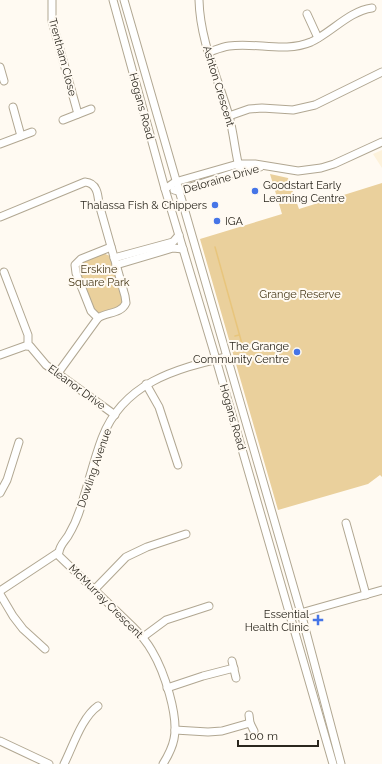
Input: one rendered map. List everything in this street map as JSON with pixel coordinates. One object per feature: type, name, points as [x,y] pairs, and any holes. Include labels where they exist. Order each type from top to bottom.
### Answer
[{"type":"street","name":"Trentham Close","points":[[52,0],[52,21],[78,114]]},
{"type":"street","name":"Hogans Road","points":[[113,0],[165,189],[180,235],[333,764]]},
{"type":"street","name":"Hogans Road","points":[[124,0],[175,182],[301,614],[341,764]]},
{"type":"street","name":"Ashton Crescent","points":[[199,0],[203,34],[229,116],[235,140],[239,168]]},
{"type":"street","points":[[208,52],[228,46],[288,47],[311,42],[359,12],[372,8]]},
{"type":"street","points":[[307,14],[318,38]]},
{"type":"street","points":[[0,67],[4,81]]},
{"type":"street","points":[[229,116],[262,108],[293,110],[310,107],[382,72]]},
{"type":"street","points":[[13,106],[21,136]]},
{"type":"street","points":[[63,120],[91,109]]},
{"type":"street","points":[[0,144],[32,132]]},
{"type":"street","name":"Deloraine Drive","points":[[165,189],[175,182],[214,171],[239,168],[255,164],[298,171],[317,169],[334,164],[382,142]]},
{"type":"street","name":"Deloraine Drive","points":[[178,191],[217,178],[239,168]]},
{"type":"street","points":[[214,171],[217,178]]},
{"type":"street","points":[[0,218],[85,182],[91,182],[96,189],[126,303],[124,308],[98,318],[58,373]]},
{"type":"street","points":[[165,189],[178,191]]},
{"type":"street","points":[[115,262],[174,242],[180,235]]},
{"type":"street","points":[[98,318],[91,310],[76,273],[75,265],[81,259],[111,247]]},
{"type":"street","points":[[115,262],[173,248],[184,250]]},
{"type":"street","points":[[0,355],[28,346],[29,340],[4,272]]},
{"type":"street","name":"Eleanor Drive","points":[[28,346],[33,348],[46,365],[115,415]]},
{"type":"street","name":"Dowling Avenue","points":[[0,591],[48,558],[57,554],[61,544],[67,538],[75,523],[102,437],[115,415],[125,402],[146,384],[174,371],[226,357]]},
{"type":"street","points":[[224,387],[234,383]]},
{"type":"street","points":[[146,384],[159,407],[178,465]]},
{"type":"street","points":[[0,493],[7,480],[18,442]]},
{"type":"street","points":[[346,523],[366,595]]},
{"type":"street","points":[[95,589],[126,557],[147,547],[186,534]]},
{"type":"street","name":"McMurray Crescent","points":[[57,554],[95,589],[143,637],[157,659],[175,717],[174,739],[169,755],[163,764]]},
{"type":"street","points":[[291,616],[382,590]]},
{"type":"street","points":[[0,594],[13,616],[23,629],[45,649]]},
{"type":"street","points":[[143,637],[166,620],[209,606]]},
{"type":"street","points":[[232,661],[236,678]]},
{"type":"street","points":[[167,688],[203,676],[234,668]]},
{"type":"street","points":[[64,764],[86,720],[93,709],[98,706]]},
{"type":"street","points":[[249,715],[250,724],[254,731]]},
{"type":"street","points":[[175,730],[208,732],[222,731],[250,724]]},
{"type":"street","points":[[0,741],[38,761],[49,764]]},
{"type":"shaded area","points":[[382,150],[382,168],[373,154]]},
{"type":"green space","name":"Grange Reserve","points":[[270,174],[288,178],[299,209],[382,183],[382,477],[380,475],[368,484],[278,510],[200,239],[282,214]]},
{"type":"green space","name":"Erskine Square Park","points":[[103,253],[110,256],[123,299],[121,306],[98,313],[93,309],[78,266],[82,261]]},
{"type":"waterway","points":[[215,247],[244,351]]},
{"type":"waterway","points":[[235,336],[239,335]]},
{"type":"place","name":"Goodstart Early Learning Centre","points":[[255,191]]},
{"type":"place","name":"Thalassa Fish & Chippers","points":[[215,205]]},
{"type":"place","name":"IGA","points":[[217,221]]},
{"type":"place","name":"The Grange Community Centre","points":[[297,352]]},
{"type":"place","name":"Essential Health Clinic","points":[[318,620]]}]
